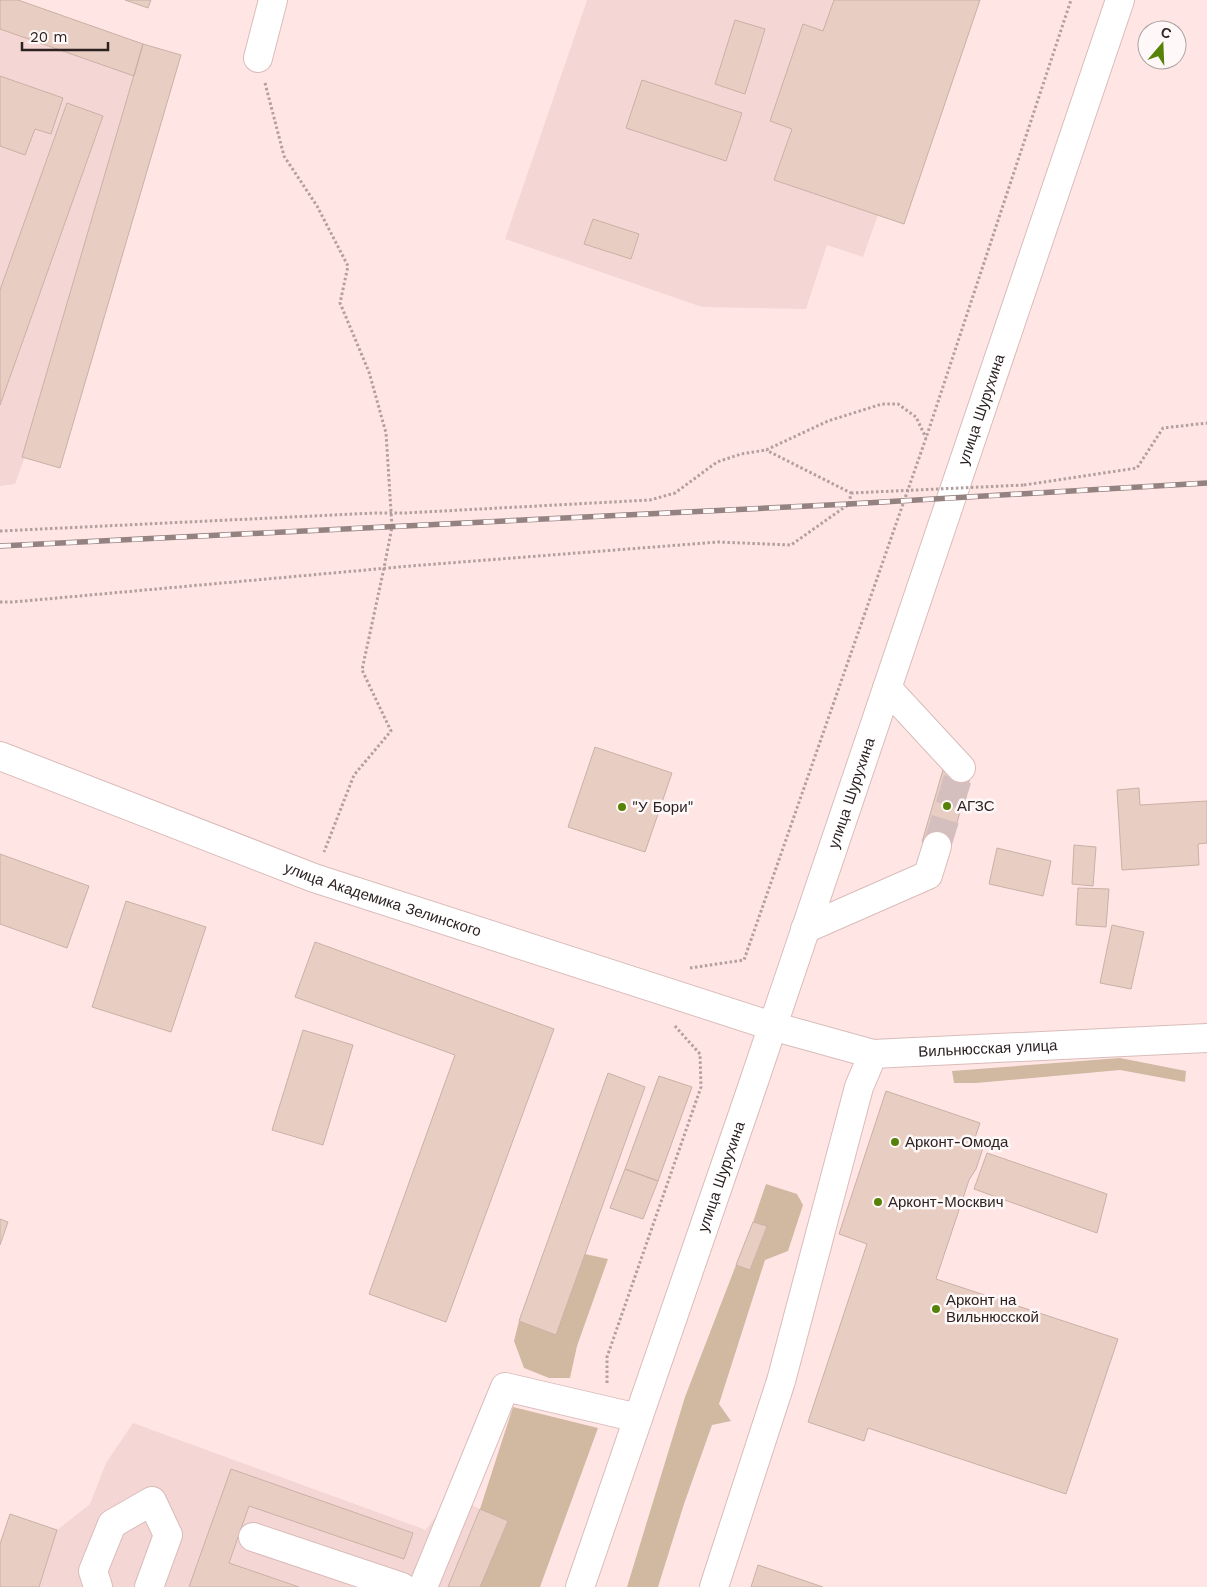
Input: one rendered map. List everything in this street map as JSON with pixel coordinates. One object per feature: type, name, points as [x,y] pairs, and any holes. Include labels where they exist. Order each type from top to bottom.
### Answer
[{"type":"main road","points":[[258,58],[272,0]]},
{"type":"main road","name":"улица Шурухина","points":[[580,1587],[1120,0]]},
{"type":"main road","points":[[887,688],[961,768]]},
{"type":"main road","name":"улица Академика Зелинского","points":[[0,756],[314,878],[772,1026]]},
{"type":"main road","points":[[805,929],[928,875],[937,846]]},
{"type":"main road","name":"Вильнюсская улица","points":[[772,1026],[873,1054],[1207,1038]]},
{"type":"main road","points":[[714,1587],[781,1381],[859,1087],[873,1054]]},
{"type":"main road","points":[[423,1587],[505,1387],[638,1418]]},
{"type":"main road","points":[[98,1587],[94,1571],[112,1524],[152,1501],[168,1535],[149,1587]]},
{"type":"main road","points":[[253,1537],[402,1587]]},
{"type":"path","points":[[690,968],[744,960],[926,438],[1071,0]]},
{"type":"path","points":[[258,58],[284,156],[318,206],[348,266],[340,303],[369,372],[386,433],[392,513],[392,526],[384,568],[362,670],[391,731],[354,775],[314,878]]},
{"type":"path","points":[[0,531],[650,500],[675,493],[717,462],[741,454],[766,450],[828,421],[882,404],[898,404],[916,417],[926,438]]},
{"type":"path","points":[[766,450],[851,493],[1024,485],[1137,468],[1163,428],[1207,423]]},
{"type":"path","points":[[0,602],[384,568],[718,542],[791,545],[849,504],[851,493]]},
{"type":"path","points":[[607,1411],[607,1357],[701,1086],[700,1054],[672,1022]]},
{"type":"shaded area","points":[[0,0],[18,0],[143,44],[25,457],[15,484],[0,486]]},
{"type":"shaded area","points":[[587,0],[980,0],[904,224],[878,215],[863,257],[827,245],[806,309],[702,307],[505,239]]},
{"type":"shaded area","points":[[1120,1058],[1186,1071],[1185,1082],[1120,1070],[976,1083],[954,1083],[952,1071]]},
{"type":"shaded area","points":[[766,1184],[797,1194],[803,1205],[788,1251],[765,1260],[719,1404],[731,1421],[712,1425],[684,1504],[658,1587],[627,1587],[685,1397],[736,1265],[750,1270],[767,1227],[753,1222]]},
{"type":"shaded area","points":[[585,1254],[608,1259],[577,1346],[570,1378],[549,1378],[524,1368],[514,1341],[519,1321],[556,1335]]},
{"type":"shaded area","points":[[513,1407],[598,1428],[540,1587],[480,1587],[508,1521],[480,1509]]},
{"type":"shaded area","points":[[133,1423],[426,1530],[450,1496],[508,1521],[480,1587],[39,1587],[57,1530],[90,1504],[106,1463]]},
{"type":"building","points":[[0,0],[18,0],[143,44],[134,76],[0,29]]},
{"type":"building","points":[[125,0],[151,0],[148,8]]},
{"type":"building","points":[[834,0],[980,0],[904,224],[774,180],[792,129],[770,121],[803,24],[823,31]]},
{"type":"building","points":[[735,20],[765,29],[745,94],[715,84]]},
{"type":"building","points":[[143,44],[181,55],[60,468],[22,457]]},
{"type":"building","points":[[0,76],[63,98],[51,134],[35,129],[25,155],[0,146]]},
{"type":"building","points":[[642,80],[742,113],[726,161],[626,128]]},
{"type":"building","points":[[67,103],[103,116],[0,405],[0,290]]},
{"type":"building","points":[[593,219],[639,234],[631,259],[584,244]]},
{"type":"building","points":[[595,747],[672,773],[645,852],[568,827]]},
{"type":"building","name":"АГЗС","points":[[945,763],[972,771],[949,850],[922,842]]},
{"type":"building","points":[[1139,788],[1140,805],[1207,801],[1207,843],[1198,844],[1199,865],[1122,870],[1117,790]]},
{"type":"building","points":[[1074,845],[1096,847],[1093,886],[1072,884]]},
{"type":"building","points":[[997,848],[1051,861],[1043,896],[989,884]]},
{"type":"building","points":[[0,854],[89,886],[67,948],[0,924]]},
{"type":"building","points":[[1078,888],[1109,889],[1106,927],[1076,925]]},
{"type":"building","points":[[126,901],[206,927],[171,1032],[92,1007]]},
{"type":"building","points":[[1112,925],[1144,932],[1131,989],[1100,983]]},
{"type":"building","points":[[315,942],[554,1029],[446,1322],[369,1294],[455,1055],[295,997]]},
{"type":"building","points":[[303,1030],[353,1045],[323,1145],[272,1130]]},
{"type":"building","points":[[608,1073],[645,1087],[556,1335],[519,1321]]},
{"type":"building","points":[[659,1076],[692,1087],[658,1181],[625,1169]]},
{"type":"building","name":"Арконт на Вильнюсской","points":[[886,1091],[980,1123],[974,1141],[984,1145],[976,1169],[969,1180],[936,1279],[1118,1339],[1066,1494],[868,1428],[864,1441],[808,1422],[867,1244],[839,1234]]},
{"type":"building","points":[[987,1153],[1107,1194],[1097,1233],[974,1189]]},
{"type":"building","points":[[625,1169],[658,1181],[643,1219],[610,1208]]},
{"type":"building","points":[[0,1219],[8,1222],[0,1245]]},
{"type":"building","points":[[753,1222],[767,1226],[750,1270],[736,1265]]},
{"type":"building","points":[[231,1469],[413,1533],[404,1559],[249,1506],[229,1563],[299,1587],[189,1587]]},
{"type":"building","points":[[480,1509],[508,1521],[480,1587],[448,1587]]},
{"type":"building","points":[[10,1514],[57,1530],[39,1587],[0,1587],[0,1544]]},
{"type":"building","points":[[758,1565],[823,1587],[751,1587]]},
{"type":"tunnel","points":[[937,846],[961,768]]},
{"type":"railway","points":[[0,546],[849,504],[1207,483]]},
{"type":"place","name":"АГЗС","points":[[947,806]]},
{"type":"place","name":"\"У Бори\"","points":[[622,807]]},
{"type":"place","name":"Арконт-Омода","points":[[895,1142]]},
{"type":"place","name":"Арконт-Москвич","points":[[878,1202]]},
{"type":"place","name":"Арконт на Вильнюсской","points":[[936,1309]]}]
